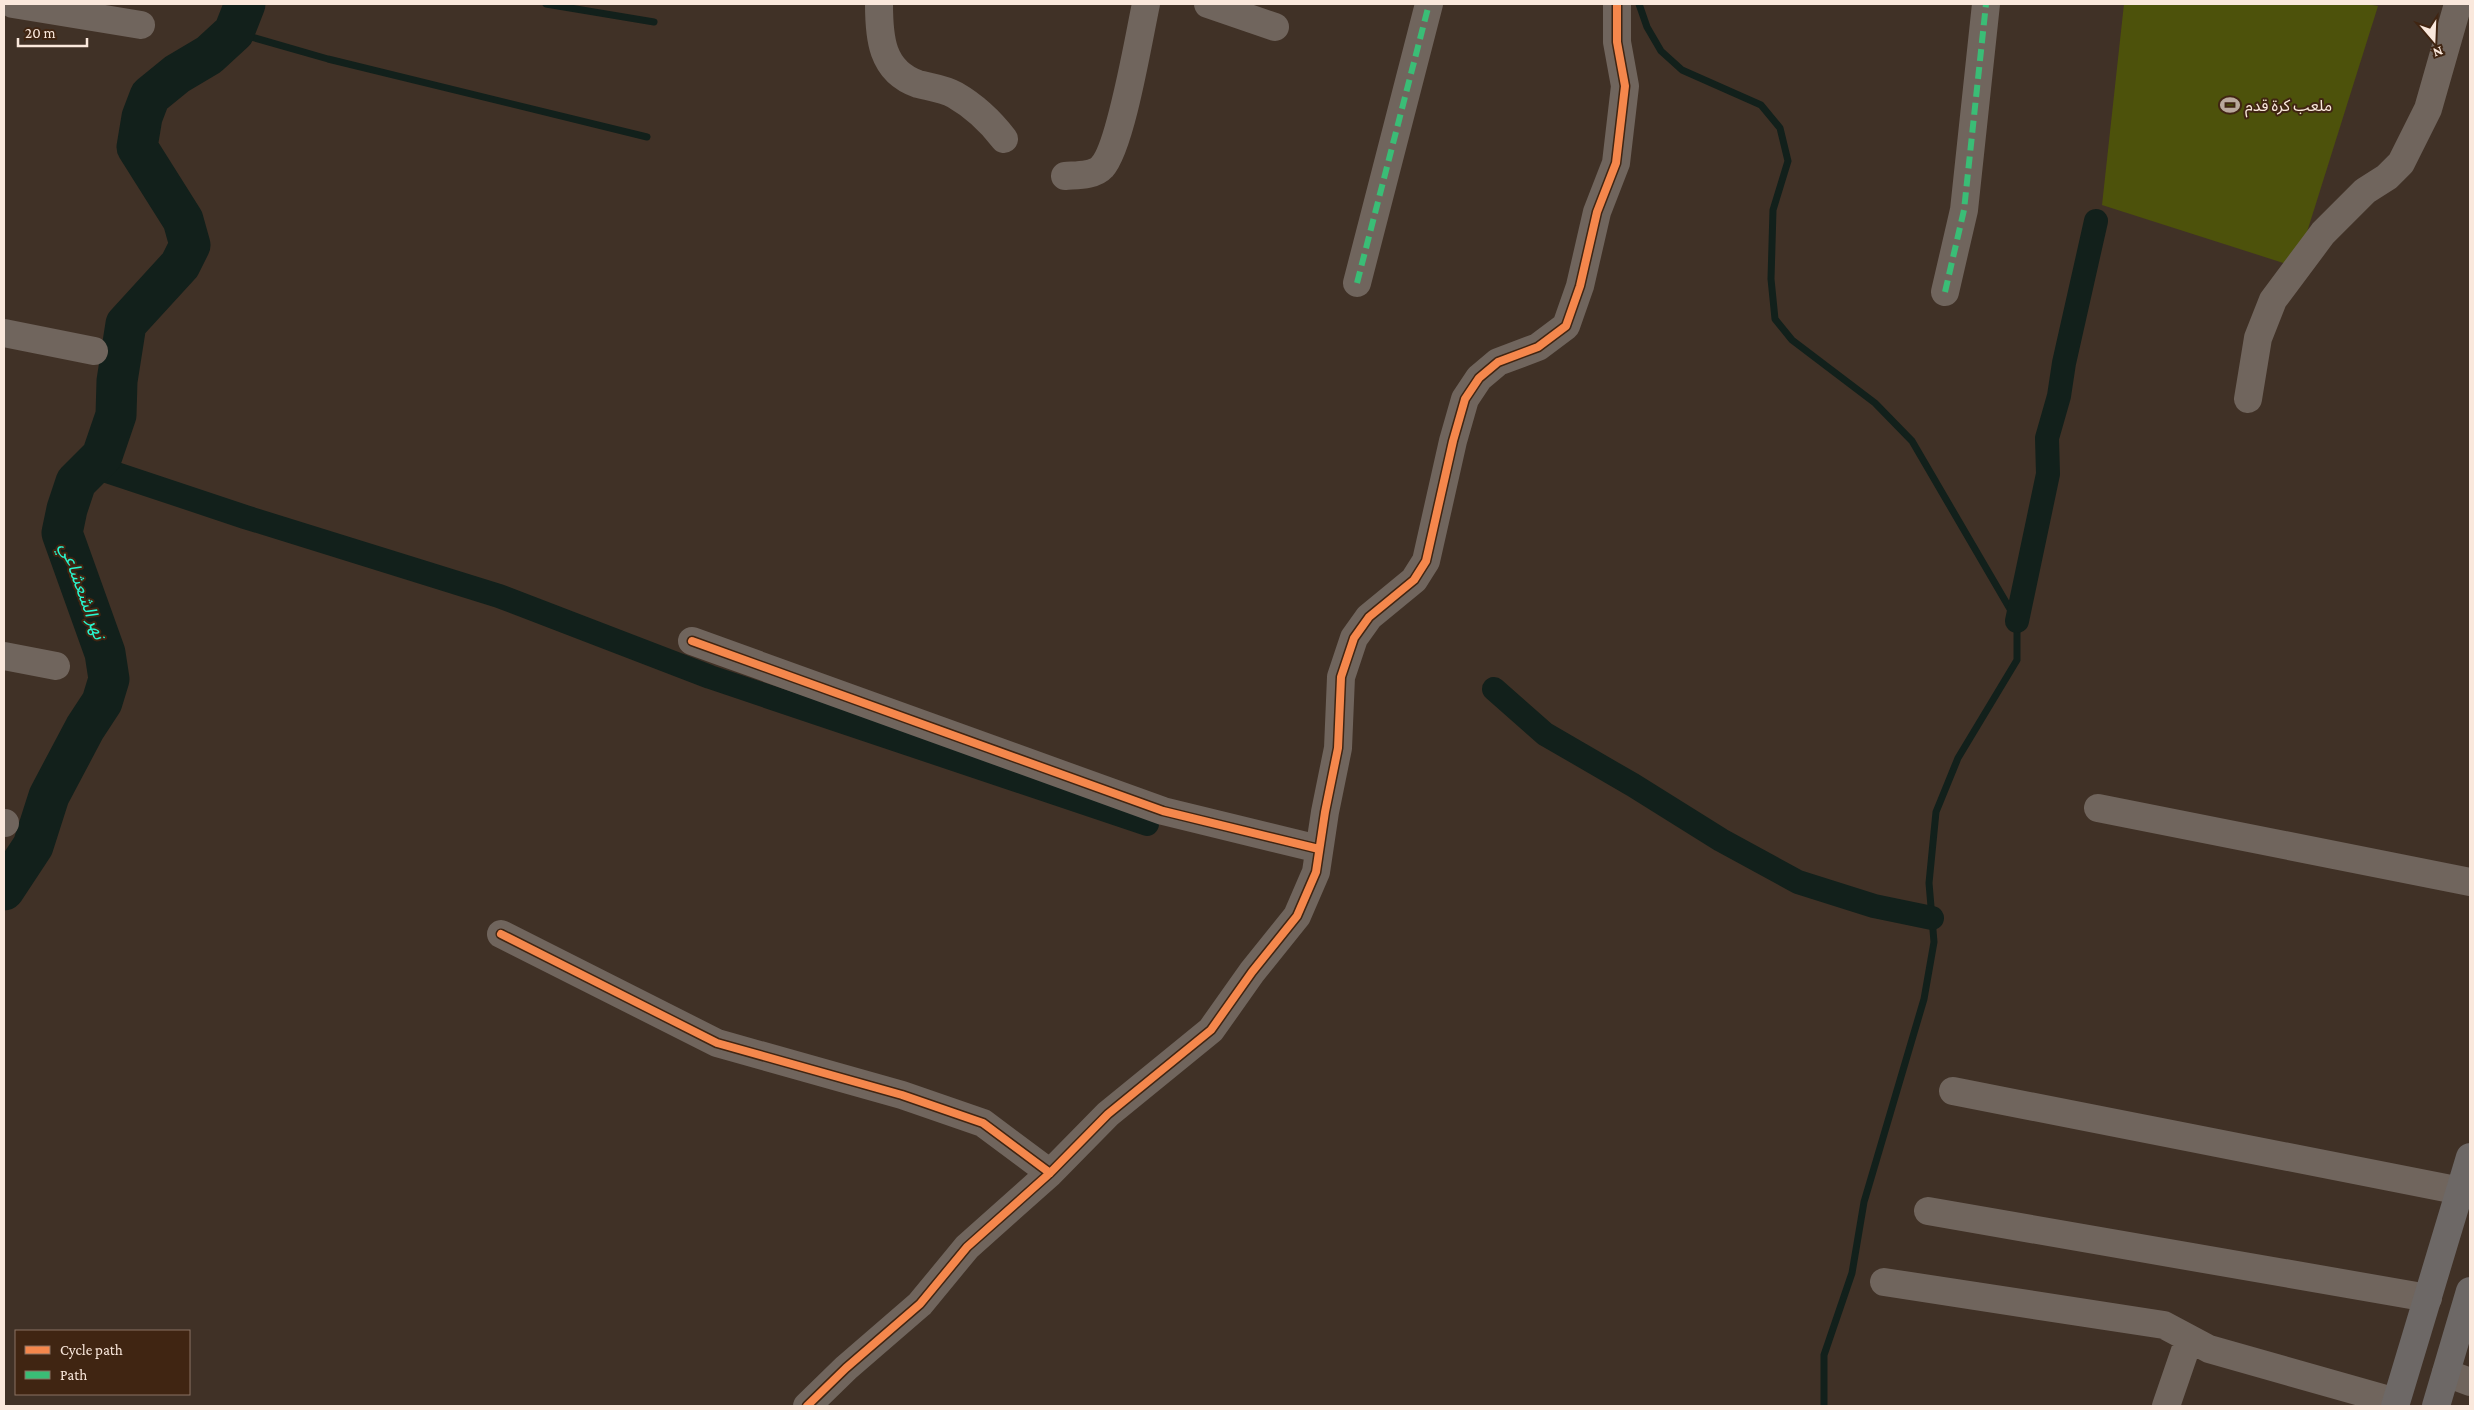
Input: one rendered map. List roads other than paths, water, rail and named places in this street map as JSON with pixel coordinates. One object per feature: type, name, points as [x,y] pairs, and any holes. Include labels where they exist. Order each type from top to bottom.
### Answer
[{"type":"main road","points":[[2396,1404],[2470,1157]]},
{"type":"main road","points":[[2436,1406],[2458,1377],[2470,1291]]},
{"type":"street","points":[[14,4],[141,25]]},
{"type":"street","points":[[879,4],[880,39],[891,66],[915,83],[954,94],[991,123],[1004,139]]},
{"type":"street","points":[[1065,176],[1088,174],[1102,168],[1115,144],[1146,4]]},
{"type":"street","points":[[1208,4],[1275,27]]},
{"type":"street","points":[[1357,283],[1429,4]]},
{"type":"street","points":[[807,1406],[846,1368],[920,1304],[968,1247],[1050,1173],[1108,1114],[1211,1030],[1252,972],[1297,916],[1316,872],[1338,748],[1341,677],[1354,638],[1369,617],[1414,580],[1426,561],[1465,399],[1479,378],[1498,362],[1538,347],[1566,326],[1569,318],[1580,286],[1597,212],[1616,163],[1624,86],[1617,42],[1616,4]]},
{"type":"street","points":[[1945,292],[1964,210],[1986,4]]},
{"type":"street","points":[[2248,399],[2258,338],[2273,300],[2323,233],[2365,191],[2387,178],[2401,163],[2428,109],[2458,4]]},
{"type":"street","points":[[4,333],[94,351]]},
{"type":"street","points":[[692,641],[1163,811],[1319,849]]},
{"type":"street","points":[[4,656],[56,666]]},
{"type":"street","points":[[2098,808],[2470,882]]},
{"type":"street","points":[[502,934],[717,1043],[902,1096],[983,1123],[1050,1173]]},
{"type":"street","points":[[1953,1091],[2461,1191]]},
{"type":"street","points":[[1928,1211],[2428,1298]]},
{"type":"street","points":[[1884,1282],[2164,1325],[2209,1349],[2396,1404]]},
{"type":"street","points":[[2166,1406],[2190,1339]]},
{"type":"waterway","name":"نهر الشعشاعي","points":[[4,890],[33,846],[49,796],[85,728],[102,702],[109,679],[105,653],[62,533],[67,509],[76,482],[102,456],[116,415],[117,381],[126,324],[180,265],[190,245],[183,220],[137,147],[142,117],[150,96],[177,74],[209,55],[234,32],[245,4]]},
{"type":"waterway","points":[[546,4],[654,22]]},
{"type":"waterway","points":[[1639,4],[1647,27],[1661,51],[1682,70],[1761,105],[1780,128],[1788,161],[1773,210],[1771,279],[1775,319],[1792,340],[1875,403],[1912,441],[2017,621],[2017,660],[1958,758],[1936,812],[1929,883],[1934,942],[1924,999],[1864,1202],[1852,1273],[1824,1355],[1824,1406]]},
{"type":"waterway","points":[[234,32],[328,59],[647,137]]},
{"type":"waterway","points":[[2017,621],[2048,474],[2047,438],[2059,396],[2064,363],[2096,221]]},
{"type":"waterway","points":[[92,466],[245,517],[499,596],[710,677],[1147,824]]},
{"type":"waterway","points":[[1494,689],[1545,734],[1633,785],[1721,840],[1798,882],[1874,906],[1932,918]]},
{"type":"place","name":"ملعب كرة قدم","points":[[2230,105]]}]
